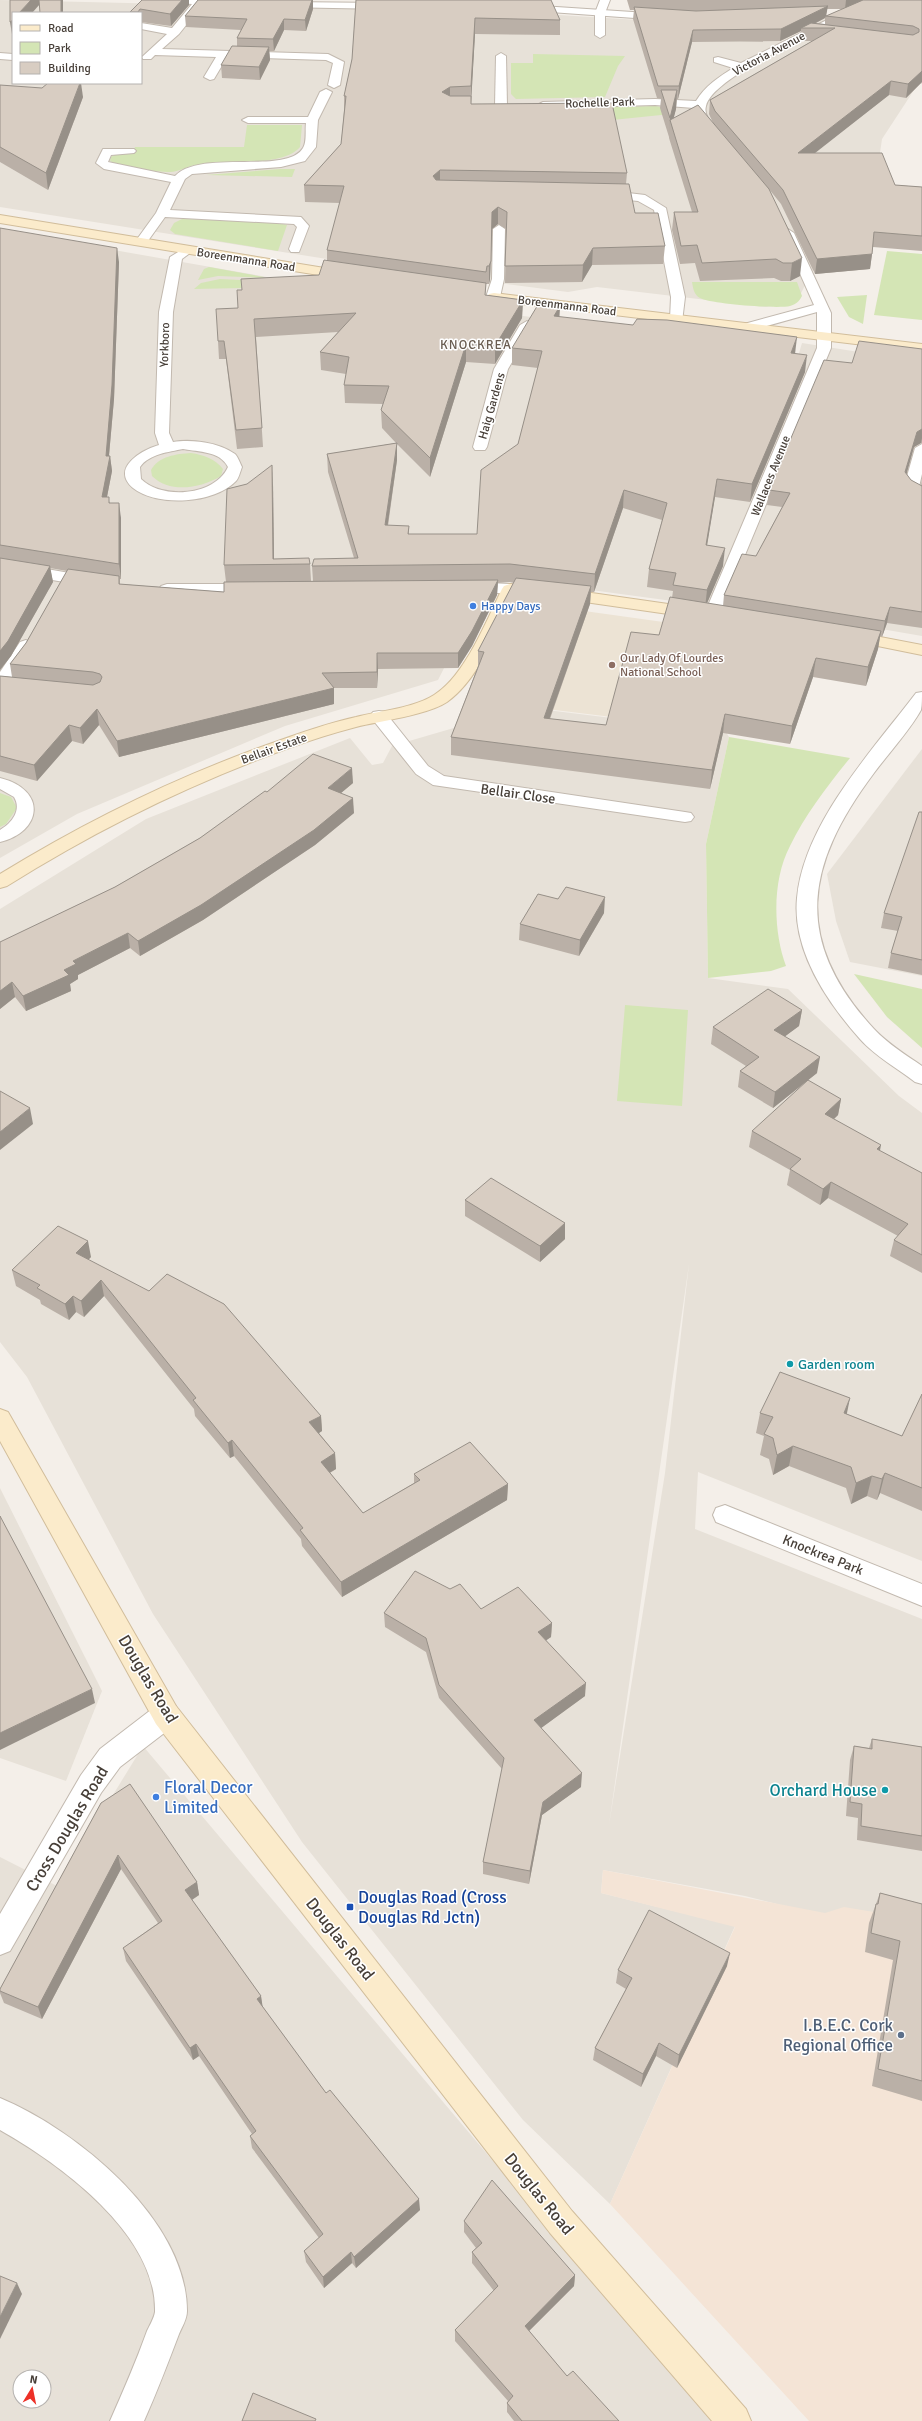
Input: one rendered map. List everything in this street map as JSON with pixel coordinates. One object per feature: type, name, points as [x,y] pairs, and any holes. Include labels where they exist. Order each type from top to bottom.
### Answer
[{"type":"main road","name":"Boreenmanna Road","points":[[0,219],[358,278]]},
{"type":"main road","name":"Boreenmanna Road","points":[[478,295],[824,335],[922,348]]},
{"type":"main road","points":[[510,589],[593,598],[720,617]]},
{"type":"main road","name":"Bellair Estate","points":[[0,882],[52,848],[147,799],[238,761],[326,730],[430,704],[450,693],[488,632],[510,589]]},
{"type":"main road","points":[[835,634],[922,650]]},
{"type":"main road","name":"Douglas Road","points":[[0,1419],[166,1715],[561,2222],[734,2421]]},
{"type":"street","points":[[177,0],[236,3]]},
{"type":"street","points":[[142,63],[151,52],[175,32],[200,1]]},
{"type":"street","points":[[271,4],[345,3],[395,6]]},
{"type":"street","points":[[517,7],[671,18]]},
{"type":"street","name":"Victoria Avenue","points":[[700,105],[705,93],[742,67],[833,20],[816,16]]},
{"type":"street","points":[[142,26],[175,32]]},
{"type":"street","points":[[210,77],[222,55],[226,43]]},
{"type":"street","points":[[141,242],[162,213],[178,180],[184,173],[198,168],[281,163],[301,158],[310,147],[312,120],[330,88],[339,62],[333,58],[151,52]]},
{"type":"street","points":[[0,56],[12,57]]},
{"type":"street","points":[[488,107],[506,106],[501,56]]},
{"type":"street","points":[[718,60],[742,67]]},
{"type":"street","name":"Rochelle Park","points":[[530,105],[656,102],[700,105]]},
{"type":"street","points":[[700,105],[701,117],[720,143]]},
{"type":"street","points":[[248,120],[312,120]]},
{"type":"street","points":[[130,151],[107,151],[102,162],[108,166],[178,180]]},
{"type":"street","points":[[588,194],[628,196],[647,200],[660,208],[678,297],[677,319]]},
{"type":"street","points":[[162,213],[297,220],[303,226],[295,249]]},
{"type":"street","points":[[783,222],[812,280],[824,313],[824,335]]},
{"type":"street","points":[[493,297],[498,279],[499,229]]},
{"type":"street","name":"Yorkboro","points":[[167,447],[162,433],[166,312],[176,257],[188,250]]},
{"type":"street","name":"Haig Gardens","points":[[480,446],[502,369],[540,303]]},
{"type":"street","points":[[749,327],[821,307]]},
{"type":"street","name":"Wallaces Avenue","points":[[720,617],[824,348],[824,335]]},
{"type":"street","points":[[183,445],[215,449],[227,454],[234,461],[236,470],[233,478],[223,486],[194,495],[160,494],[146,490],[137,483],[132,475],[134,467],[140,459],[167,447],[183,445]]},
{"type":"street","points":[[922,448],[911,487],[922,496]]},
{"type":"street","points":[[0,566],[64,578],[109,584]]},
{"type":"street","points":[[449,587],[510,589]]},
{"type":"street","points":[[150,588],[189,590],[266,589]]},
{"type":"street","points":[[922,698],[843,804],[823,836],[814,856],[805,911],[808,931],[816,960],[836,998],[868,1035],[922,1077]]},
{"type":"street","name":"Bellair Close","points":[[379,716],[422,770],[439,781],[685,817]]},
{"type":"street","name":"Knockrea Park","points":[[725,1515],[922,1595]]},
{"type":"street","name":"Cross Douglas Road","points":[[0,1941],[90,1784],[110,1758],[166,1715]]},
{"type":"street","points":[[0,2113],[69,2156],[104,2185],[137,2224],[155,2253],[168,2282],[171,2312],[158,2349],[127,2421]]},
{"type":"lane","points":[[600,34],[600,13],[605,0]]},
{"type":"lane","points":[[810,32],[828,35]]},
{"type":"lane","points":[[56,593],[64,578]]},
{"type":"lane","points":[[5,685],[34,632]]},
{"type":"lane","points":[[0,783],[19,792],[26,801],[27,811],[21,823],[9,833],[0,837]]},
{"type":"shaded area","points":[[0,0],[511,12],[702,24],[818,17],[922,2],[922,84],[918,84],[882,139],[874,194],[821,254],[796,303],[766,307],[597,287],[568,292],[396,270],[0,207]]},
{"type":"shaded area","points":[[0,230],[387,298],[622,329],[794,370],[802,343],[922,362],[922,636],[771,610],[686,600],[680,602],[554,585],[488,581],[438,680],[285,726],[77,814],[0,858]]},
{"type":"shaded area","name":"Our Lady Of Lourdes National School","points":[[570,609],[735,632],[726,731],[473,700]]},
{"type":"shaded area","points":[[474,701],[726,732],[729,737],[706,844],[708,978],[788,989],[899,1096],[922,1113],[922,1561],[698,1472],[695,1529],[922,1619],[922,1929],[825,1916],[745,1896],[603,1870],[601,1893],[735,1926],[610,2204],[523,2120],[302,1842],[153,1614],[27,1377],[0,1342],[0,909],[146,819],[350,738],[372,765],[383,763],[392,746],[464,725]],"holes":[[[689,1264],[665,1473],[609,1825]]]},
{"type":"shaded area","points":[[922,749],[922,976],[850,962],[836,921],[827,874]]},
{"type":"shaded area","points":[[0,1488],[102,1691],[66,1781],[0,1758]]},
{"type":"shaded area","points":[[143,1746],[712,2421],[0,2421],[0,1857],[57,1886]]},
{"type":"shaded area","points":[[603,1870],[825,1913],[844,1907],[874,1912],[922,1925],[922,2421],[809,2421],[610,2204],[735,1927],[601,1893]]},
{"type":"green space","points":[[533,54],[625,56],[618,66],[605,97],[516,99],[511,94],[511,63],[533,63]]},
{"type":"green space","points":[[656,106],[670,109],[671,114],[583,123],[606,107]]},
{"type":"green space","points":[[247,125],[302,125],[300,147],[281,158],[252,162],[196,165],[170,172],[131,168],[110,161],[111,157],[116,154],[133,153],[135,147],[244,147]]},
{"type":"green space","points":[[295,169],[292,177],[206,175]]},
{"type":"green space","points":[[182,219],[267,221],[287,225],[278,251],[175,234],[170,230],[174,223]]},
{"type":"green space","points":[[887,251],[922,254],[922,320],[874,315]]},
{"type":"green space","points":[[209,267],[265,278],[218,276],[198,280],[204,269]]},
{"type":"green space","points":[[220,279],[264,281],[304,287],[194,289],[201,283]]},
{"type":"green space","points":[[692,282],[797,282],[802,296],[796,304],[783,307],[730,304],[698,297],[693,289]]},
{"type":"green space","points":[[867,295],[863,324],[849,317],[837,297]]},
{"type":"green space","points":[[191,453],[205,456],[213,460],[223,469],[221,476],[204,484],[176,487],[159,482],[152,476],[151,470],[154,465],[163,459],[174,455]]},
{"type":"green space","points":[[729,737],[850,758],[810,812],[796,834],[784,859],[777,890],[776,906],[779,937],[786,966],[771,971],[708,978],[706,844]]},
{"type":"green space","points":[[0,793],[11,797],[17,808],[6,824],[0,827]]},
{"type":"green space","points":[[854,974],[922,989],[922,1048],[887,1017]]},
{"type":"green space","points":[[625,1005],[688,1010],[682,1106],[617,1101]]},
{"type":"building","points":[[10,0],[31,0],[20,12],[12,12],[12,21],[10,22]]},
{"type":"building","points":[[39,0],[61,0],[61,12],[40,12]]},
{"type":"building","points":[[142,0],[182,0],[170,14],[140,9],[138,12],[130,12]]},
{"type":"building","points":[[198,0],[312,0],[305,20],[284,19],[273,39],[237,38],[247,19],[185,16]]},
{"type":"building","points":[[356,0],[551,0],[560,20],[475,18],[471,86],[450,87],[442,92],[450,96],[471,96],[471,104],[612,103],[627,173],[440,170],[433,176],[436,180],[629,184],[635,213],[658,213],[665,246],[593,248],[583,265],[505,266],[507,212],[498,207],[492,212],[491,261],[489,266],[487,266],[486,272],[327,250],[344,186],[304,185],[341,144],[346,96],[344,96],[352,59]]},
{"type":"building","points":[[863,0],[922,0],[922,71],[908,84],[891,81],[798,153],[882,153],[895,185],[922,187],[922,236],[874,232],[872,254],[817,259],[783,190],[715,111],[710,100],[835,28],[801,28],[811,23],[913,35],[919,32],[919,29],[913,26],[826,16]]},
{"type":"building","points":[[828,6],[781,29],[693,30],[679,86],[658,86],[634,7],[696,11]]},
{"type":"building","points":[[232,46],[269,47],[259,67],[221,65]]},
{"type":"building","points":[[47,84],[80,84],[46,173],[0,147],[0,85],[42,88]]},
{"type":"building","points":[[661,90],[677,90],[670,118]]},
{"type":"building","points":[[698,105],[769,189],[802,258],[792,263],[783,263],[776,259],[702,263],[697,245],[681,246],[674,212],[698,212],[670,120]]},
{"type":"building","points":[[0,228],[117,248],[112,385],[106,456],[110,456],[102,497],[109,497],[109,503],[119,503],[119,564],[0,545]]},
{"type":"building","points":[[324,260],[486,283],[485,295],[523,300],[495,346],[466,344],[430,458],[381,410],[389,386],[344,385],[349,357],[320,352],[356,313],[254,319],[262,428],[236,430],[224,341],[218,341],[216,309],[238,308],[237,290],[242,290],[241,279],[319,275]]},
{"type":"building","points":[[539,303],[560,306],[554,316],[633,325],[637,319],[667,320],[797,337],[791,353],[807,355],[752,484],[717,479],[706,545],[725,548],[707,590],[673,585],[676,573],[649,569],[667,503],[624,490],[595,574],[510,564],[312,566],[314,559],[358,558],[327,454],[397,443],[385,525],[409,526],[408,534],[477,534],[481,470],[518,444],[542,351],[512,348]]},
{"type":"building","points":[[859,341],[922,349],[922,429],[917,432],[905,472],[911,480],[922,486],[922,612],[890,607],[885,621],[724,595],[742,554],[756,556],[790,493],[769,490],[824,360],[852,363]]},
{"type":"building","points":[[272,465],[273,559],[309,558],[310,564],[224,565],[227,489],[247,484]]},
{"type":"building","points":[[0,558],[50,566],[8,641],[0,651]]},
{"type":"building","points":[[68,569],[119,576],[119,584],[224,592],[224,582],[498,580],[472,631],[458,653],[377,653],[377,672],[322,673],[334,688],[117,741],[97,709],[80,728],[69,725],[34,765],[0,756],[0,676],[93,685],[100,682],[102,677],[100,674],[93,672],[10,664],[26,643]]},
{"type":"building","points":[[516,578],[591,586],[544,718],[606,725],[631,632],[659,635],[670,597],[881,631],[868,667],[816,658],[792,726],[725,714],[712,770],[451,737],[484,652],[478,651]]},
{"type":"building","points":[[313,754],[352,768],[328,788],[353,798],[314,830],[201,905],[138,941],[128,933],[73,961],[76,964],[64,970],[69,975],[23,996],[12,982],[0,991],[0,942],[115,887],[200,838],[265,791],[267,792]]},
{"type":"building","points":[[919,812],[922,812],[922,960],[891,953],[902,917],[884,913]]},
{"type":"building","points":[[566,887],[605,897],[580,940],[520,924],[538,894],[558,899]]},
{"type":"building","points":[[768,989],[802,1010],[774,1030],[820,1057],[775,1092],[740,1071],[759,1057],[713,1027]]},
{"type":"building","points":[[808,1080],[841,1099],[825,1114],[881,1145],[877,1149],[922,1173],[922,1255],[894,1240],[908,1224],[831,1182],[823,1189],[790,1169],[801,1159],[752,1131]]},
{"type":"building","points":[[0,1091],[30,1108],[0,1132]]},
{"type":"building","points":[[491,1178],[565,1223],[540,1246],[465,1200]]},
{"type":"building","points":[[58,1226],[88,1241],[76,1253],[149,1291],[167,1274],[224,1304],[321,1416],[309,1422],[335,1453],[321,1462],[363,1513],[420,1480],[414,1474],[470,1442],[508,1484],[341,1582],[300,1530],[303,1528],[232,1440],[228,1443],[193,1400],[196,1398],[101,1280],[81,1301],[73,1296],[65,1304],[37,1288],[40,1285],[12,1270]]},
{"type":"building","points":[[780,1372],[850,1398],[844,1413],[902,1436],[922,1394],[922,1488],[885,1473],[882,1479],[872,1476],[856,1483],[851,1467],[793,1446],[777,1455],[773,1438],[764,1434],[773,1417],[760,1413]]},
{"type":"building","points":[[0,1516],[92,1689],[0,1733]]},
{"type":"building","points":[[415,1571],[450,1589],[460,1584],[481,1609],[518,1587],[552,1623],[538,1632],[586,1683],[534,1720],[582,1773],[543,1802],[530,1871],[483,1862],[504,1758],[439,1685],[426,1638],[384,1613]]},
{"type":"building","name":"Orchard House","points":[[872,1739],[922,1747],[922,1836],[861,1826],[862,1804],[850,1802],[854,1746],[872,1749]]},
{"type":"building","points":[[130,1784],[197,1882],[185,1890],[261,1996],[257,1999],[326,2093],[330,2090],[419,2199],[354,2257],[351,2252],[323,2277],[304,2251],[323,2234],[250,2136],[256,2131],[196,2044],[190,2048],[123,1948],[162,1921],[118,1855],[38,2007],[0,1991],[101,1803]]},
{"type":"building","name":"I.B.E.C. Cork Regional Office","points":[[880,1893],[922,1904],[922,2081],[878,2069],[900,1941],[871,1933],[876,1904],[878,1904]]},
{"type":"building","points":[[649,1910],[730,1953],[679,2055],[659,2043],[643,2074],[595,2048],[632,1978],[618,1970]]},
{"type":"building","points":[[492,2180],[575,2275],[525,2326],[567,2376],[573,2371],[619,2421],[522,2421],[507,2403],[513,2396],[455,2330],[498,2286],[472,2252],[482,2243],[464,2221]]},
{"type":"building","points":[[0,2276],[17,2283],[0,2317]]},
{"type":"building","points":[[253,2393],[316,2419],[315,2421],[242,2421]]},
{"type":"place","name":"Happy Days","points":[[473,606]]},
{"type":"place","name":"Our Lady Of Lourdes National School","points":[[612,665]]},
{"type":"place","name":"Garden room","points":[[790,1364]]},
{"type":"place","name":"Orchard House","points":[[885,1790]]},
{"type":"place","name":"Floral Decor Limited","points":[[156,1797]]},
{"type":"place","name":"Douglas Road (Cross Douglas Rd Jctn)","points":[[350,1907]]},
{"type":"place","name":"I.B.E.C. Cork Regional Office","points":[[901,2035]]},
{"type":"district","name":"KNOCKREA","points":[[476,345]]}]
